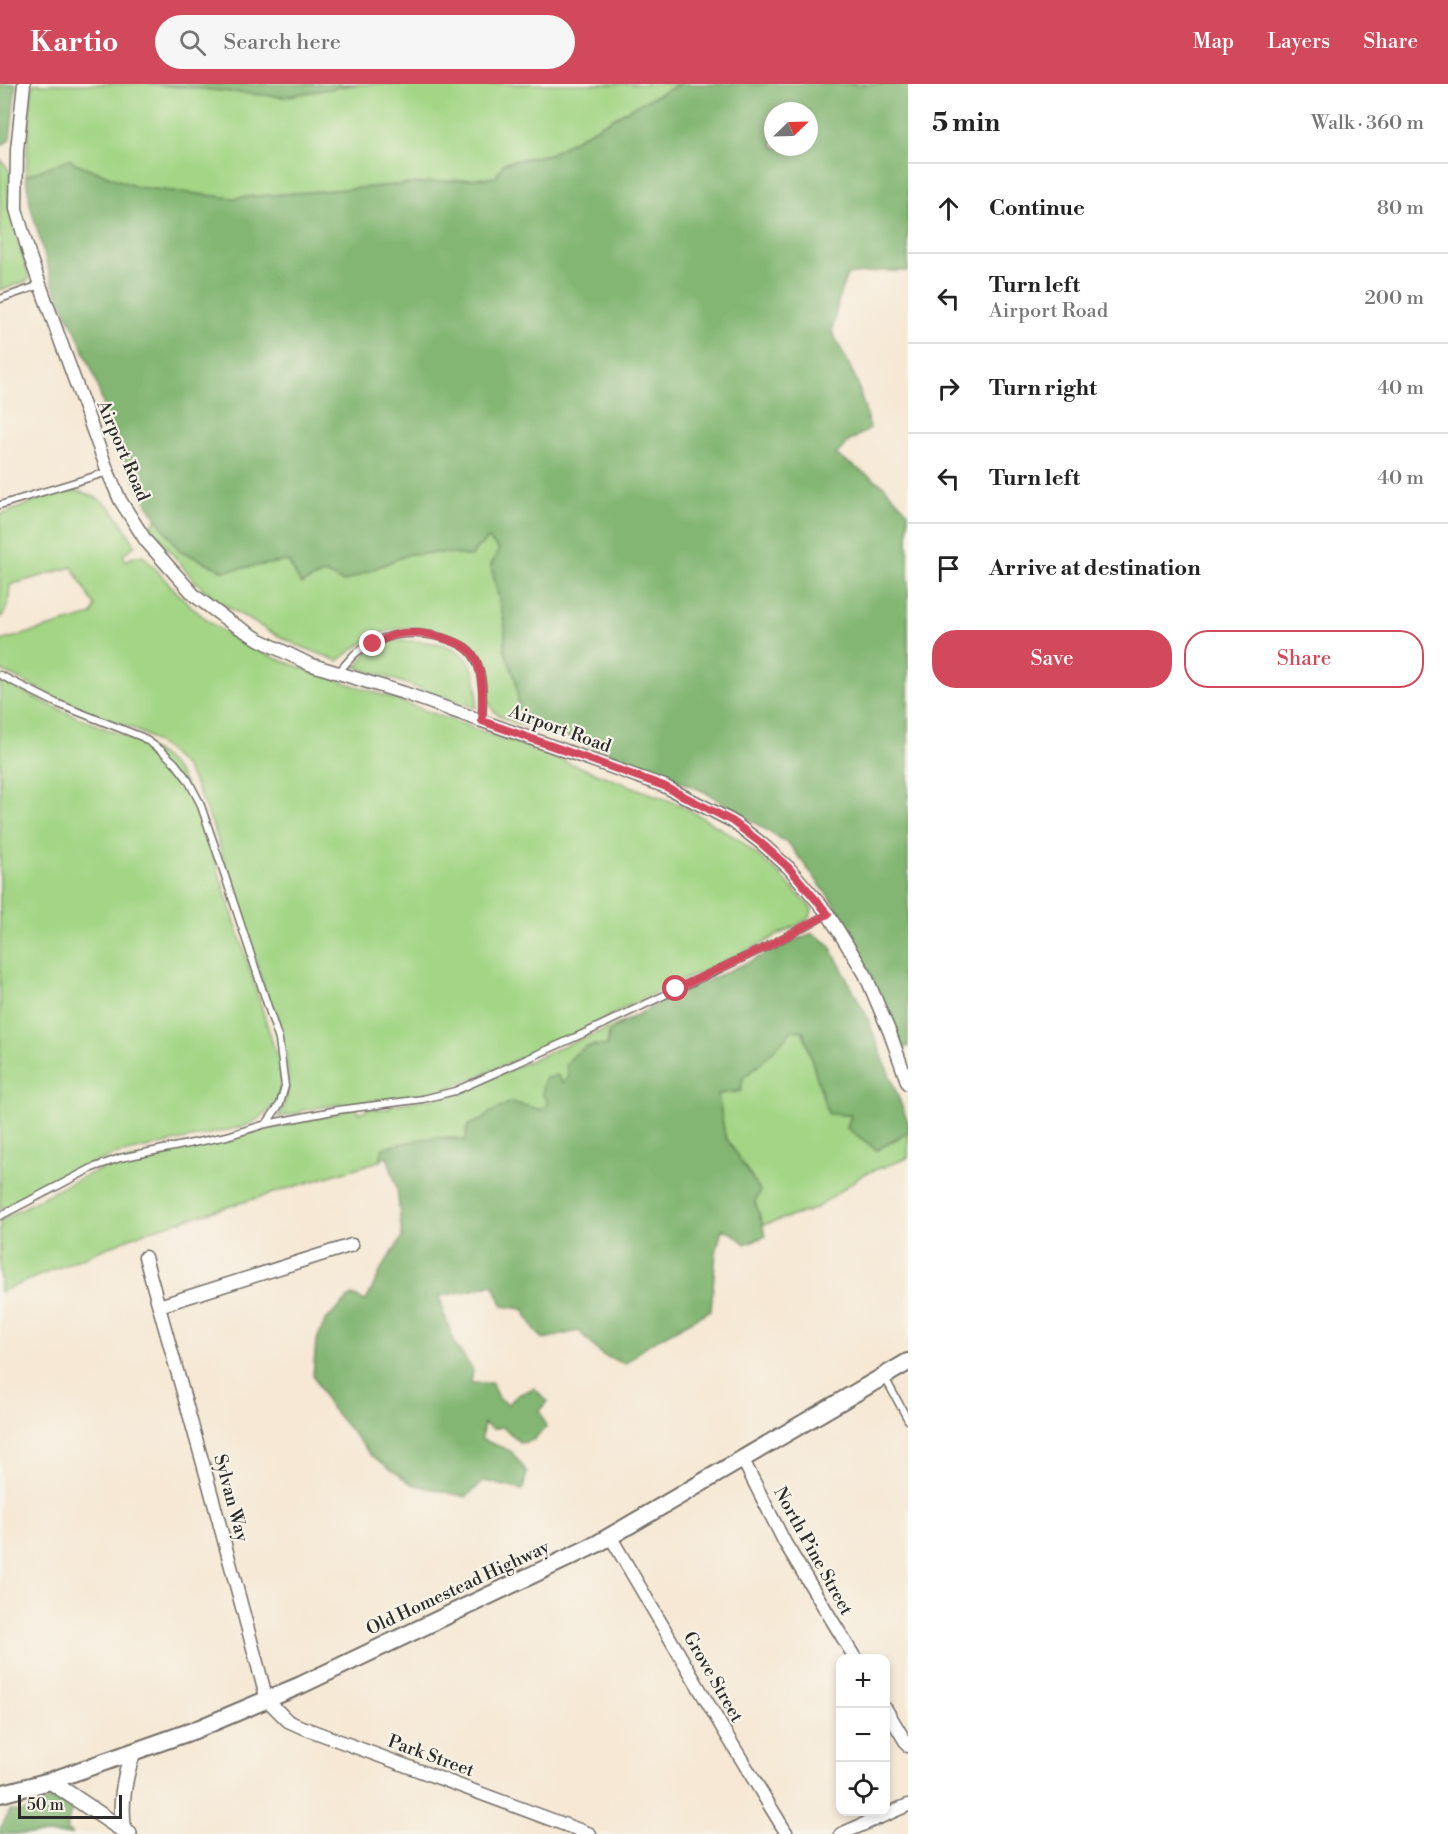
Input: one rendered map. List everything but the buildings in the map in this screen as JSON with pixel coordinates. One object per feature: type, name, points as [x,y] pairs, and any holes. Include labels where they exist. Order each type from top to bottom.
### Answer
[{"type":"main road","name":"Old Homestead Highway","points":[[0,1794],[50,1781],[133,1752],[195,1730],[267,1700],[610,1536],[908,1362]]},
{"type":"street","name":"Airport Road","points":[[24,84],[16,150],[16,209],[30,257],[108,471],[120,500],[146,541],[195,596],[230,622],[260,640],[309,664],[482,721],[664,786],[732,821],[789,868],[828,914],[865,974],[890,1033],[908,1084]]},
{"type":"street","points":[[159,1306],[352,1245]]},
{"type":"street","name":"Sylvan Way","points":[[145,1257],[267,1700]]},
{"type":"street","name":"North Pine Street","points":[[743,1460],[785,1543],[852,1654]]},
{"type":"street","name":"Grove Street","points":[[610,1536],[787,1834]]},
{"type":"street","name":"Park Street","points":[[267,1700],[288,1721],[299,1726],[590,1834]]},
{"type":"street","points":[[890,1717],[908,1746]]},
{"type":"street","points":[[126,1833],[121,1814],[124,1784],[133,1752]]},
{"type":"street","points":[[50,1781],[126,1833]]},
{"type":"street","points":[[841,1834],[908,1805]]},
{"type":"lane","points":[[0,299],[40,285]]},
{"type":"lane","points":[[0,505],[108,471]]},
{"type":"lane","points":[[338,673],[356,653],[399,633],[424,634],[453,641],[472,653],[480,672],[484,698],[482,721]]},
{"type":"lane","points":[[0,675],[56,703],[142,737],[168,757],[188,780],[200,803],[279,1041],[285,1086],[280,1104],[266,1125]]},
{"type":"lane","points":[[0,1216],[92,1168],[120,1158],[338,1110],[423,1099],[455,1091],[587,1032],[768,946],[828,914]]},
{"type":"lane","points":[[884,1375],[908,1420]]},
{"type":"green space","points":[[0,84],[16,84],[10,139],[4,144],[0,143]]},
{"type":"green space","points":[[33,84],[150,84],[283,97],[358,84],[680,84],[635,106],[550,154],[504,163],[497,177],[233,198],[136,187],[69,159],[26,176]]},
{"type":"green space","points":[[150,84],[358,84],[283,97]]},
{"type":"green space","points":[[680,84],[908,84],[908,271],[880,271],[847,275],[840,293],[832,331],[857,381],[870,429],[848,442],[836,455],[883,485],[908,512],[908,971],[902,973],[908,996],[908,1047],[903,1048],[859,949],[833,902],[789,844],[705,792],[625,758],[537,728],[519,711],[516,681],[505,651],[505,625],[491,565],[499,549],[488,539],[475,550],[472,557],[446,553],[409,554],[343,582],[325,573],[301,584],[288,561],[223,571],[179,550],[147,504],[114,439],[94,375],[53,285],[31,208],[26,176],[69,159],[136,187],[233,198],[496,177],[504,163],[550,154],[635,106]]},
{"type":"green space","points":[[0,159],[10,173],[9,210],[29,277],[28,281],[0,290]]},
{"type":"green space","points":[[77,491],[98,499],[117,517],[135,545],[123,555],[126,561],[143,555],[197,612],[236,639],[295,666],[377,693],[683,806],[738,839],[777,872],[812,909],[810,918],[578,1032],[454,1087],[421,1095],[303,1110],[299,1113],[278,1117],[287,1095],[286,1057],[215,831],[196,786],[185,767],[149,737],[130,727],[58,701],[0,670],[0,641],[92,615],[95,606],[72,567],[10,585],[9,601],[3,616],[0,617],[0,515],[56,493]]},
{"type":"green space","points":[[157,519],[179,550],[223,571],[288,561],[301,584],[325,573],[343,582],[409,554],[446,553],[472,557],[475,550],[488,538],[499,549],[491,565],[505,625],[505,651],[516,681],[519,711],[537,728],[509,721],[495,712],[488,699],[479,658],[472,647],[452,636],[421,629],[398,629],[379,634],[338,661],[267,630],[216,600],[194,580],[150,527]]},
{"type":"green space","points":[[392,641],[444,645],[467,658],[474,670],[477,687],[476,708],[354,666],[359,665],[367,652]]},
{"type":"green space","points":[[0,680],[57,708],[148,747],[168,761],[179,774],[197,806],[242,944],[280,1067],[281,1087],[273,1106],[258,1119],[245,1126],[114,1155],[76,1171],[0,1210]]},
{"type":"green space","points":[[812,933],[829,944],[866,1015],[908,1122],[908,1132],[877,1150],[847,1128],[851,1115],[828,1114],[803,1031],[793,1030],[743,1078],[741,1091],[718,1094],[725,1136],[760,1191],[755,1202],[766,1236],[745,1244],[731,1232],[722,1229],[716,1253],[711,1310],[649,1344],[625,1364],[602,1355],[579,1331],[544,1339],[537,1333],[523,1309],[503,1306],[493,1284],[440,1296],[456,1346],[473,1370],[471,1383],[492,1383],[498,1398],[508,1404],[518,1395],[534,1388],[547,1401],[540,1411],[546,1427],[533,1440],[521,1443],[503,1427],[492,1429],[484,1423],[481,1439],[511,1451],[527,1472],[523,1490],[484,1481],[466,1497],[412,1484],[371,1455],[328,1404],[313,1375],[316,1342],[325,1321],[352,1295],[366,1301],[383,1266],[402,1238],[397,1188],[387,1156],[380,1161],[383,1148],[433,1138],[466,1141],[468,1125],[484,1119],[489,1113],[511,1102],[542,1110],[548,1102],[542,1094],[545,1077],[550,1078],[557,1075],[563,1083],[569,1076],[566,1065],[583,1048],[607,1046],[609,1033],[624,1022],[665,1000]]},
{"type":"green space","points":[[624,1022],[610,1033],[608,1046],[585,1047],[569,1076],[542,1111],[511,1102],[485,1119],[468,1125],[467,1141],[449,1137],[383,1148],[380,1161],[147,1231],[0,1292],[0,1221],[62,1187],[109,1166],[356,1107],[359,1113],[368,1109],[388,1109],[392,1105],[456,1094],[561,1047]]},
{"type":"green space","points":[[793,1029],[803,1031],[828,1114],[851,1115],[847,1128],[877,1150],[908,1132],[908,1158],[864,1174],[815,1209],[763,1225],[755,1202],[760,1191],[725,1136],[718,1094],[741,1091],[743,1078],[762,1062]]},
{"type":"green space","points":[[53,1797],[72,1807],[66,1830],[72,1834],[0,1834],[0,1829],[10,1811],[24,1812]]},
{"type":"route","points":[[373,644],[399,633],[424,634],[453,641],[472,653],[480,672],[484,698],[482,721],[664,786],[732,821],[789,868],[828,914],[768,946],[676,989]]}]
